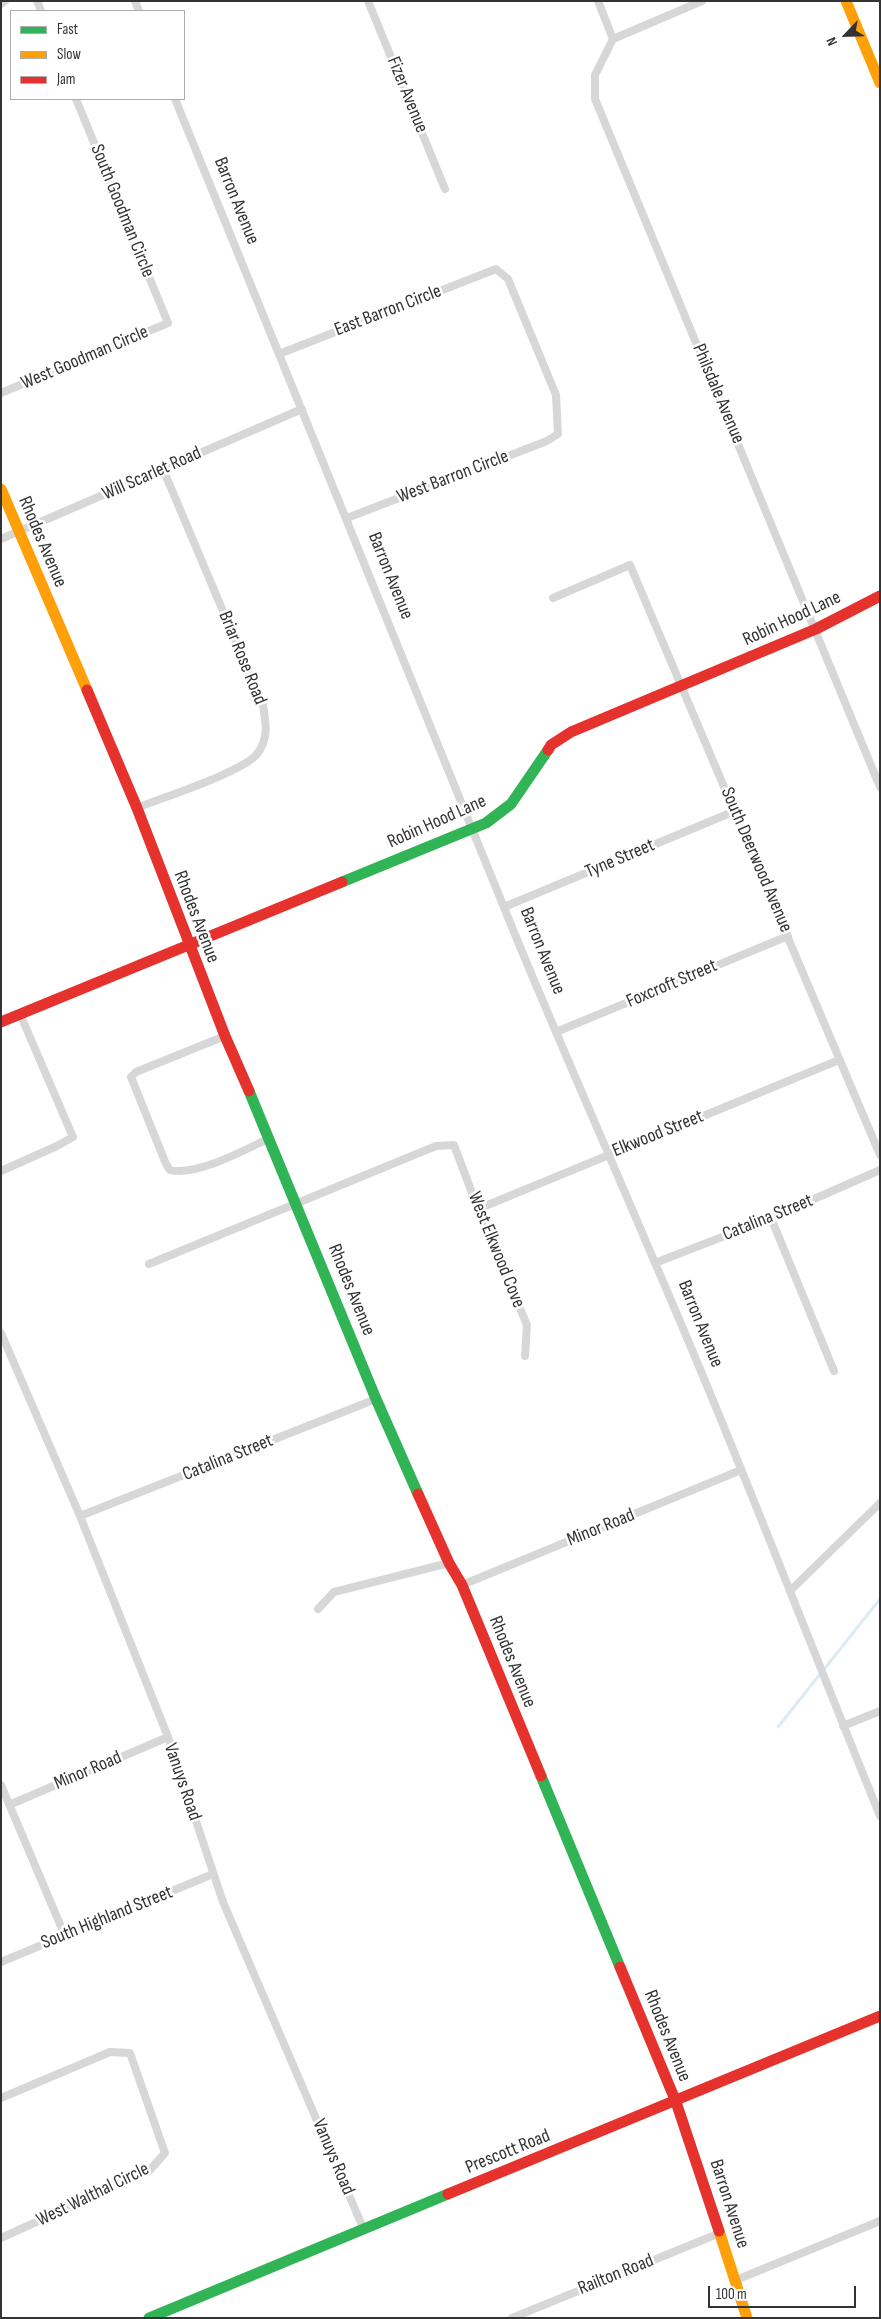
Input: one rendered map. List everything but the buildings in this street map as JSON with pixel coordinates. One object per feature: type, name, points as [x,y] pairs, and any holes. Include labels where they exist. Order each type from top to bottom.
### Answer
[{"type":"main road","points":[[846,1],[880,83]]},
{"type":"main road","name":"Rhodes Avenue","points":[[1,489],[136,808],[188,946],[270,1138],[376,1399],[449,1563],[462,1585],[676,2102]]},
{"type":"main road","name":"Robin Hood Lane","points":[[1,1022],[472,829],[499,815],[511,804],[550,745],[571,732],[682,687],[816,629],[880,596]]},
{"type":"main road","name":"Prescott Road","points":[[149,2318],[174,2313],[364,2230],[880,2016]]},
{"type":"main road","name":"Barron Avenue","points":[[676,2102],[747,2318]]},
{"type":"street","points":[[1,4],[5,1]]},
{"type":"street","name":"Fizer Avenue","points":[[368,1],[445,189]]},
{"type":"street","points":[[598,1],[613,39],[702,1]]},
{"type":"street","name":"Philsdale Avenue","points":[[613,39],[595,75],[595,99],[880,787]]},
{"type":"street","name":"South Goodman Circle","points":[[76,100],[168,323]]},
{"type":"street","name":"Barron Avenue","points":[[175,100],[504,907],[607,1155],[656,1263],[741,1470],[880,1816]]},
{"type":"street","name":"East Barron Circle","points":[[279,354],[496,269],[508,279],[556,395],[558,434]]},
{"type":"street","name":"West Goodman Circle","points":[[1,392],[168,323]]},
{"type":"street","name":"Will Scarlet Road","points":[[1,539],[302,408]]},
{"type":"street","name":"West Barron Circle","points":[[347,518],[547,441],[558,434]]},
{"type":"street","name":"Briar Rose Road","points":[[136,808],[232,771],[257,754],[267,731],[264,706],[163,469]]},
{"type":"street","name":"South Deerwood Avenue","points":[[553,598],[630,566],[788,936],[838,1060],[880,1155]]},
{"type":"street","name":"Tyne Street","points":[[504,907],[735,811]]},
{"type":"street","name":"Foxcroft Street","points":[[556,1032],[788,936]]},
{"type":"street","points":[[1,1171],[73,1137],[20,1014]]},
{"type":"street","points":[[225,1036],[136,1072],[131,1077],[168,1168],[176,1171],[212,1164],[270,1138]]},
{"type":"street","name":"Elkwood Street","points":[[478,1209],[838,1060]]},
{"type":"street","name":"West Elkwood Cove","points":[[297,1204],[436,1146],[454,1145],[478,1209],[527,1325],[525,1356]]},
{"type":"street","name":"Catalina Street","points":[[656,1263],[771,1218],[880,1170]]},
{"type":"street","points":[[149,1264],[297,1204]]},
{"type":"street","points":[[771,1218],[834,1371]]},
{"type":"street","name":"Vanuys Road","points":[[1,1333],[80,1516],[168,1737],[223,1902],[364,2230]]},
{"type":"street","name":"Catalina Street","points":[[80,1516],[376,1399]]},
{"type":"street","name":"Minor Road","points":[[462,1585],[741,1470]]},
{"type":"street","points":[[790,1591],[880,1503]]},
{"type":"street","points":[[318,1609],[334,1592],[449,1563]]},
{"type":"street","points":[[843,1726],[880,1711]]},
{"type":"street","name":"Minor Road","points":[[9,1805],[168,1737]]},
{"type":"street","points":[[1,1785],[65,1936]]},
{"type":"street","name":"South Highland Street","points":[[1,1962],[213,1874]]},
{"type":"street","name":"West Walthal Circle","points":[[1,2098],[110,2052],[130,2053],[165,2154],[150,2170],[1,2238]]},
{"type":"street","points":[[736,2280],[880,2221]]},
{"type":"street","name":"Railton Road","points":[[512,2318],[720,2233]]},
{"type":"waterway","points":[[778,1727],[880,1599]]},
{"type":"traffic: fast","points":[[342,882],[486,823],[511,804],[548,750]]},
{"type":"traffic: fast","points":[[249,1091],[376,1399],[418,1494]]},
{"type":"traffic: fast","points":[[541,1776],[620,1967]]},
{"type":"traffic: fast","points":[[149,2318],[448,2194]]},
{"type":"traffic: slow","points":[[846,1],[880,83]]},
{"type":"traffic: slow","points":[[1,489],[87,690]]},
{"type":"traffic: slow","points":[[719,2231],[747,2318]]},
{"type":"traffic: jam","points":[[548,750],[551,745],[571,732],[816,629],[880,596]]},
{"type":"traffic: jam","points":[[87,690],[137,808],[225,1036],[249,1091]]},
{"type":"traffic: jam","points":[[1,1022],[342,882]]},
{"type":"traffic: jam","points":[[418,1494],[449,1563],[462,1585],[541,1776]]},
{"type":"traffic: jam","points":[[620,1967],[676,2102],[719,2231]]},
{"type":"traffic: jam","points":[[448,2194],[880,2016]]}]
